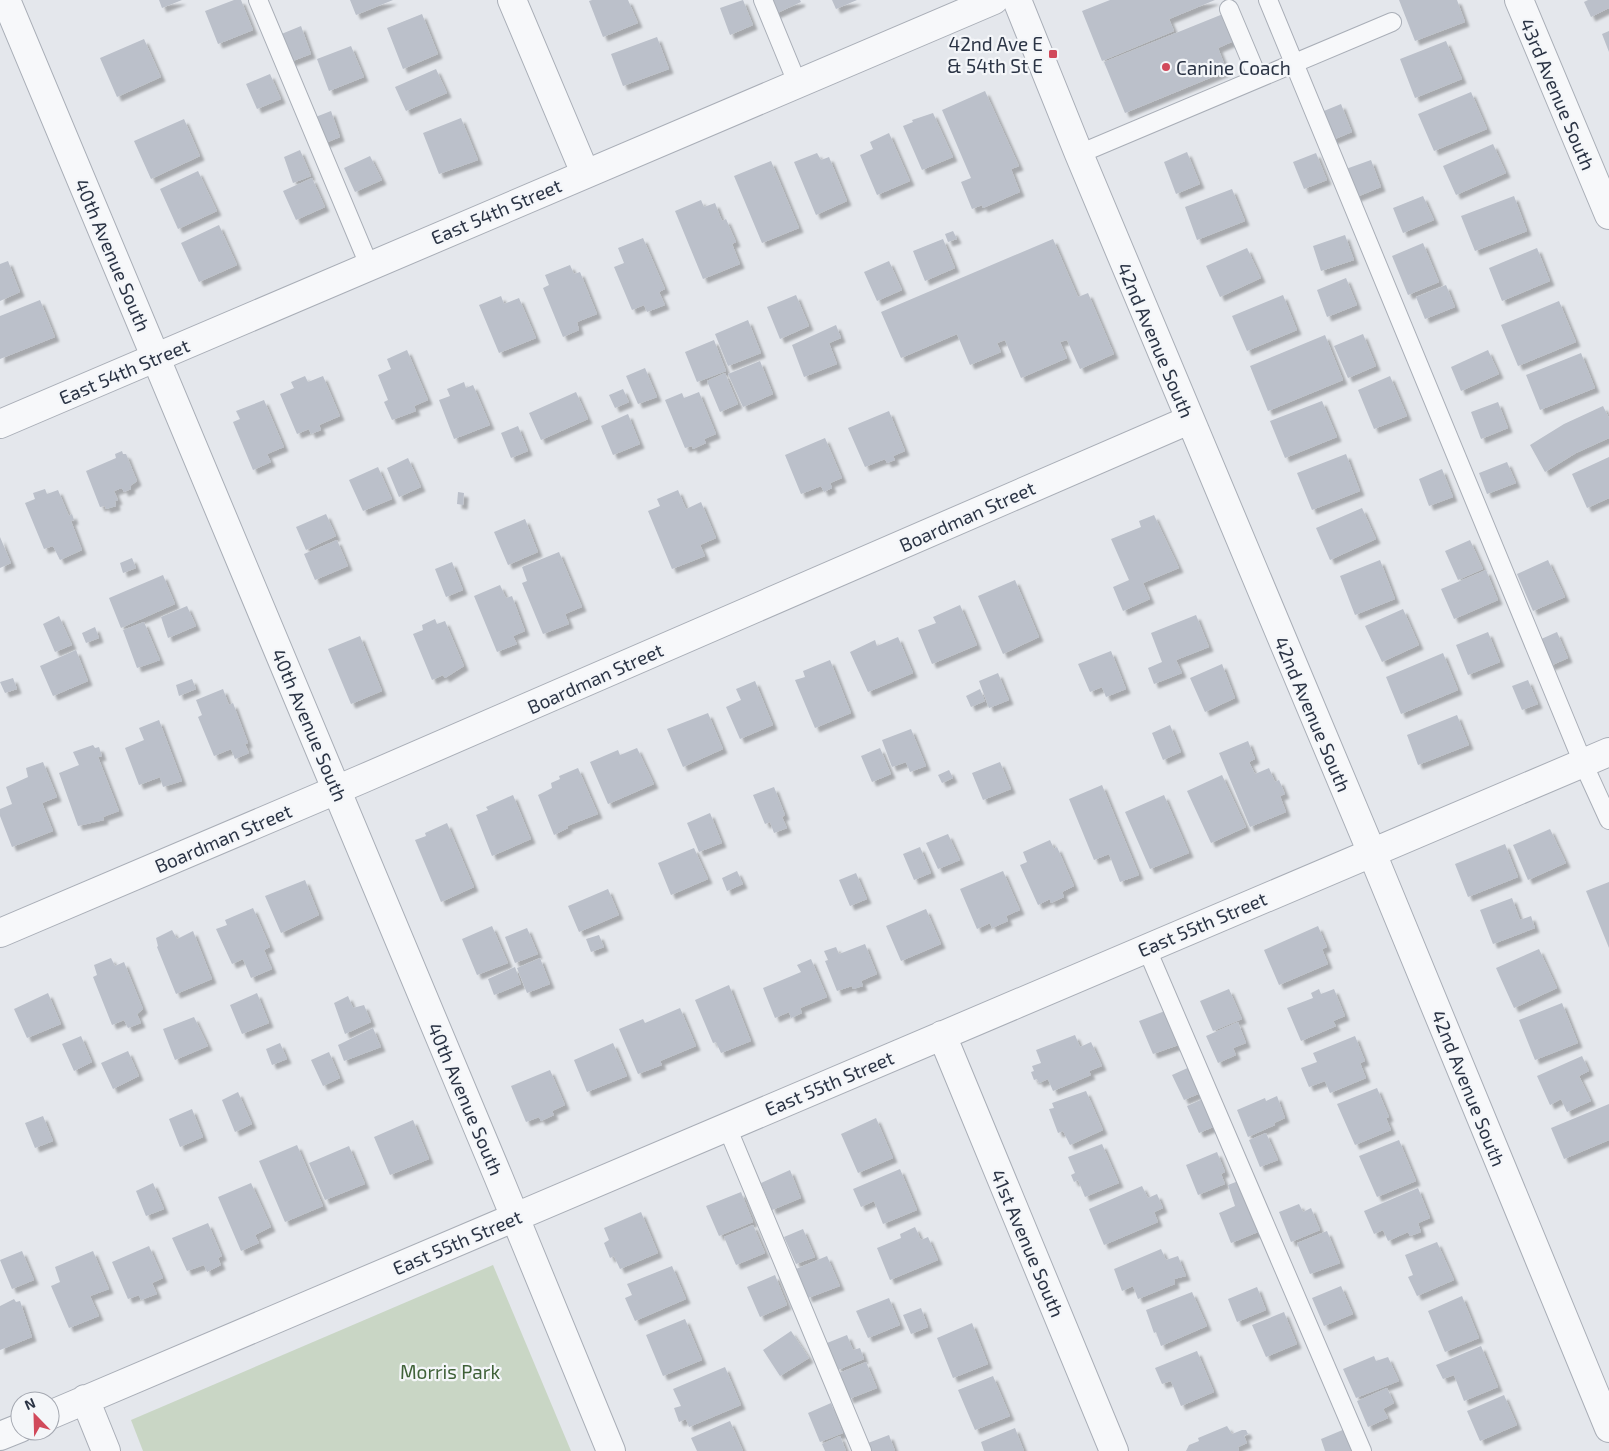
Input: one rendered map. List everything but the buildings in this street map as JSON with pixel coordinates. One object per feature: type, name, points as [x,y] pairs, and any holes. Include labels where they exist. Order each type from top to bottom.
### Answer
[{"type":"street","name":"40th Avenue South","points":[[6,0],[516,1218],[611,1451]]},
{"type":"street","points":[[512,0],[585,173]]},
{"type":"street","name":"East 54th Street","points":[[0,424],[994,0]]},
{"type":"street","name":"42nd Avenue South","points":[[1017,0],[1078,154],[1372,853],[1609,1428]]},
{"type":"street","name":"43rd Avenue South","points":[[1519,0],[1609,215]]},
{"type":"street","name":"Boardman Street","points":[[0,932],[337,789],[1189,420]]},
{"type":"street","name":"East 55th Street","points":[[60,1411],[516,1218],[1146,947],[1609,752]]},
{"type":"street","name":"41st Avenue South","points":[[942,1035],[1114,1451]]},
{"type":"street","points":[[86,1400],[106,1451]]},
{"type":"lane","points":[[258,0],[369,265]]},
{"type":"lane","points":[[763,0],[798,85]]},
{"type":"lane","points":[[1268,0],[1583,763],[1609,820]]},
{"type":"lane","points":[[1230,9],[1258,78]]},
{"type":"lane","points":[[1078,154],[1392,22]]},
{"type":"lane","points":[[1146,947],[1362,1451]]},
{"type":"lane","points":[[727,1127],[862,1451]]},
{"type":"green space","name":"Morris Park","points":[[493,1265],[571,1451],[143,1451],[131,1420]]},
{"type":"place","name":"42nd Ave E & 54th St E","points":[[1053,54]]},
{"type":"place","name":"Canine Coach","points":[[1166,67]]}]
